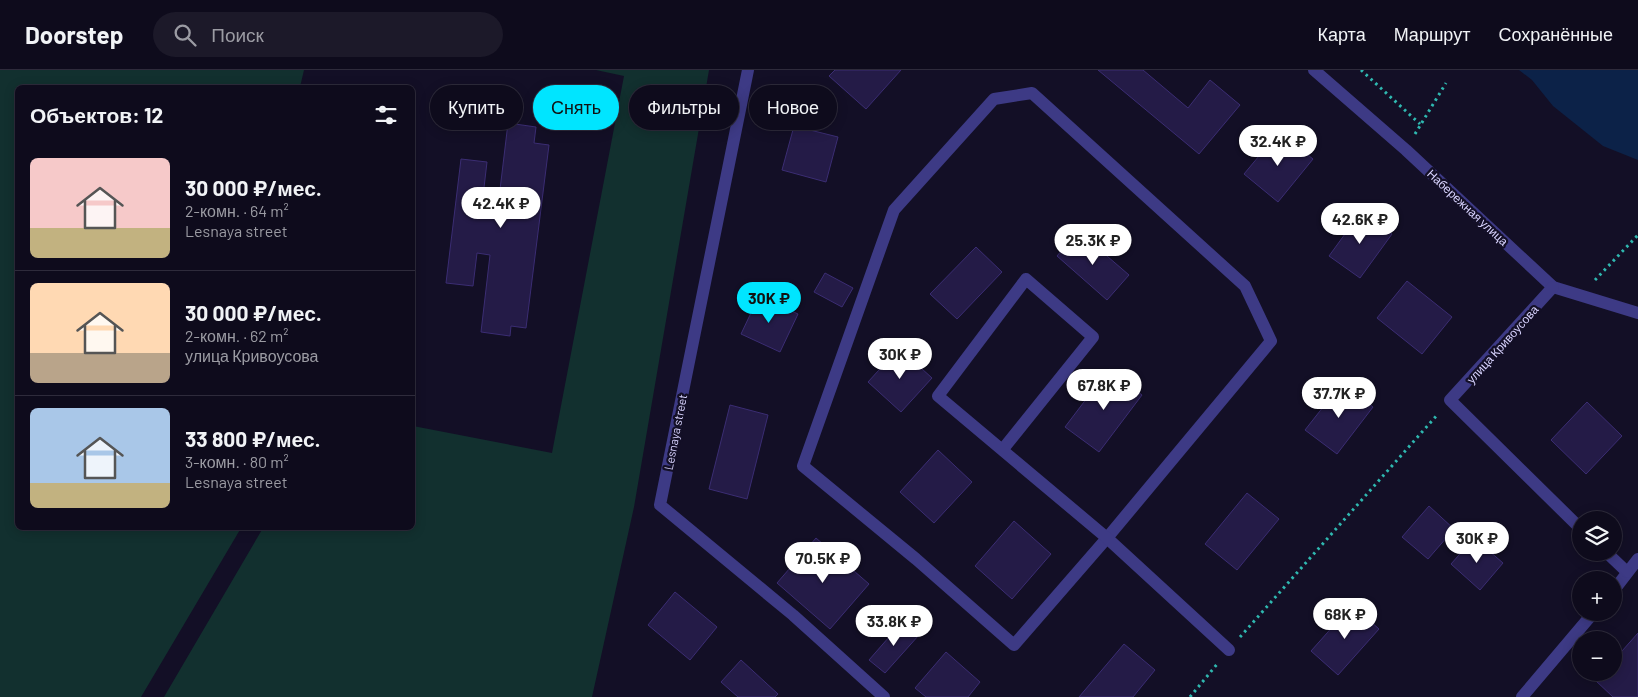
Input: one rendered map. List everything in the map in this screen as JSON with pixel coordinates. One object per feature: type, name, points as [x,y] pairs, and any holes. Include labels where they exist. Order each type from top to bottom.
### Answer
[{"type":"street","name":"Lesnaya street","points":[[748,70],[660,505],[793,616],[884,697]]},
{"type":"street","name":"Набережная улица","points":[[1314,70],[1406,150],[1553,287],[1638,313]]},
{"type":"street","points":[[1032,93],[1245,286],[1271,341],[1107,538],[1014,645],[916,559],[803,466],[894,210],[994,99],[1032,93]]},
{"type":"street","points":[[1003,449],[1093,337],[1026,279],[938,396],[1107,538],[1229,650]]},
{"type":"street","name":"улица Кривоусова","points":[[1450,400],[1553,287]]},
{"type":"street","points":[[1450,400],[1572,520]]},
{"type":"street","points":[[1622,579],[1638,559]]},
{"type":"street","points":[[1615,561],[1627,572]]},
{"type":"street","points":[[1522,697],[1586,621]]},
{"type":"path","points":[[1361,70],[1420,124]]},
{"type":"path","points":[[1406,150],[1446,83]]},
{"type":"path","points":[[1581,296],[1638,235]]},
{"type":"path","points":[[1190,697],[1229,650],[1450,400]]},
{"type":"green space","points":[[0,70],[304,70],[300,85],[15,85],[15,530],[240,530],[141,697],[0,697]]},
{"type":"green space","points":[[596,70],[709,70],[706,85],[629,85],[629,130],[699,130],[634,507],[592,697],[164,697],[262,530],[415,530],[415,426],[552,453],[614,130],[619,130],[619,102],[624,76]]},
{"type":"water","points":[[1519,70],[1638,70],[1638,160],[1603,146],[1553,106],[1532,80]]},
{"type":"building","points":[[835,70],[901,70],[866,109],[829,76]]},
{"type":"building","points":[[1098,70],[1143,70],[1188,108],[1210,80],[1240,105],[1199,154]]},
{"type":"building","points":[[523,125],[533,127],[533,130],[536,130],[534,143],[549,145],[526,328],[511,326],[510,336],[481,332],[490,255],[477,253],[473,286],[446,283],[461,159],[487,162],[483,196],[499,198],[507,130],[523,130]]},
{"type":"building","points":[[793,130],[810,130],[838,137],[826,182],[782,170]]},
{"type":"building","points":[[1279,132],[1313,159],[1278,202],[1244,174]]},
{"type":"building","points":[[1361,212],[1392,234],[1360,278],[1329,256]]},
{"type":"building","points":[[1078,231],[1129,275],[1107,300],[1057,256]]},
{"type":"building","points":[[976,247],[1002,272],[957,319],[930,294]]},
{"type":"building","points":[[825,273],[853,288],[842,307],[814,292]]},
{"type":"building","points":[[1407,281],[1452,317],[1422,354],[1377,318]]},
{"type":"building","points":[[759,296],[798,314],[780,352],[741,334]]},
{"type":"building","points":[[899,348],[932,378],[901,412],[868,382]]},
{"type":"building","points":[[1109,369],[1142,395],[1099,452],[1065,427]]},
{"type":"building","points":[[1342,383],[1373,407],[1337,454],[1305,430]]},
{"type":"building","points":[[1587,402],[1622,436],[1586,474],[1551,440]]},
{"type":"building","points":[[730,405],[768,415],[747,499],[709,489]]},
{"type":"building","points":[[938,450],[972,482],[934,523],[900,492]]},
{"type":"building","points":[[1247,493],[1279,519],[1237,570],[1205,544]]},
{"type":"building","points":[[1429,506],[1454,529],[1428,559],[1402,537]]},
{"type":"building","points":[[1014,521],[1051,554],[1012,599],[975,566]]},
{"type":"building","points":[[816,538],[869,584],[830,629],[777,583]]},
{"type":"building","points":[[1474,538],[1503,563],[1480,590],[1451,564]]},
{"type":"building","points":[[675,592],[717,627],[690,660],[648,625]]},
{"type":"building","points":[[1352,605],[1379,629],[1338,675],[1311,651]]},
{"type":"building","points":[[903,621],[919,635],[885,673],[869,660]]},
{"type":"building","points":[[1638,633],[1638,697],[1613,697],[1596,681],[1622,681],[1622,651]]},
{"type":"building","points":[[1124,644],[1155,670],[1133,697],[1079,697]]},
{"type":"building","points":[[946,652],[980,682],[968,697],[926,697],[915,688]]},
{"type":"building","points":[[741,660],[778,694],[775,697],[738,697],[721,682]]}]
